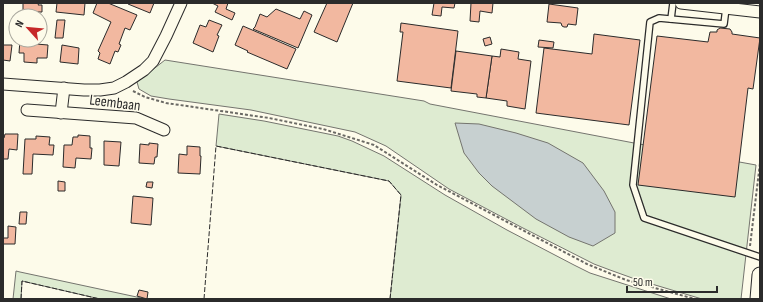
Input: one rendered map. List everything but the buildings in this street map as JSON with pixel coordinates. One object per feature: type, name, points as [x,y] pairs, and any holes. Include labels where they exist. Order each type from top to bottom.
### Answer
[{"type":"main road","points":[[758,299],[760,274]]},
{"type":"street","name":"Leembaan","points":[[3,84],[84,90],[114,88],[144,70],[153,60],[181,3]]},
{"type":"street","points":[[681,3],[760,12]]},
{"type":"street","points":[[61,113],[64,88]]},
{"type":"street","name":"Leembaan","points":[[27,110],[136,118],[164,130]]},
{"type":"lane","points":[[671,19],[673,3]]},
{"type":"lane","points":[[726,8],[724,24],[660,18],[650,22],[633,185],[644,218],[760,258]]},
{"type":"path","points":[[126,82],[133,91],[145,97],[166,103],[269,118],[323,129],[374,145],[437,185],[587,264],[626,280],[696,299]]},
{"type":"path","points":[[749,254],[760,164]]},
{"type":"green space","points":[[165,60],[424,101],[430,104],[756,165],[741,299],[702,299],[635,279],[594,264],[449,189],[386,146],[355,132],[251,110],[151,96],[139,89],[137,82]]},
{"type":"green space","points":[[219,114],[264,121],[338,136],[352,141],[384,156],[445,195],[507,230],[590,273],[671,299],[390,299],[401,195],[389,181],[216,146]]},
{"type":"green space","points":[[16,271],[146,299],[100,299],[22,281],[21,299],[13,299]]},
{"type":"shaded area","points":[[455,123],[479,124],[548,143],[583,163],[604,191],[615,212],[615,233],[593,246],[569,237],[536,219],[492,186],[479,173],[464,153]]},
{"type":"fence","points":[[204,299],[216,146],[389,181],[401,195],[390,299]]},
{"type":"fence","points":[[21,299],[22,281],[100,299]]}]
